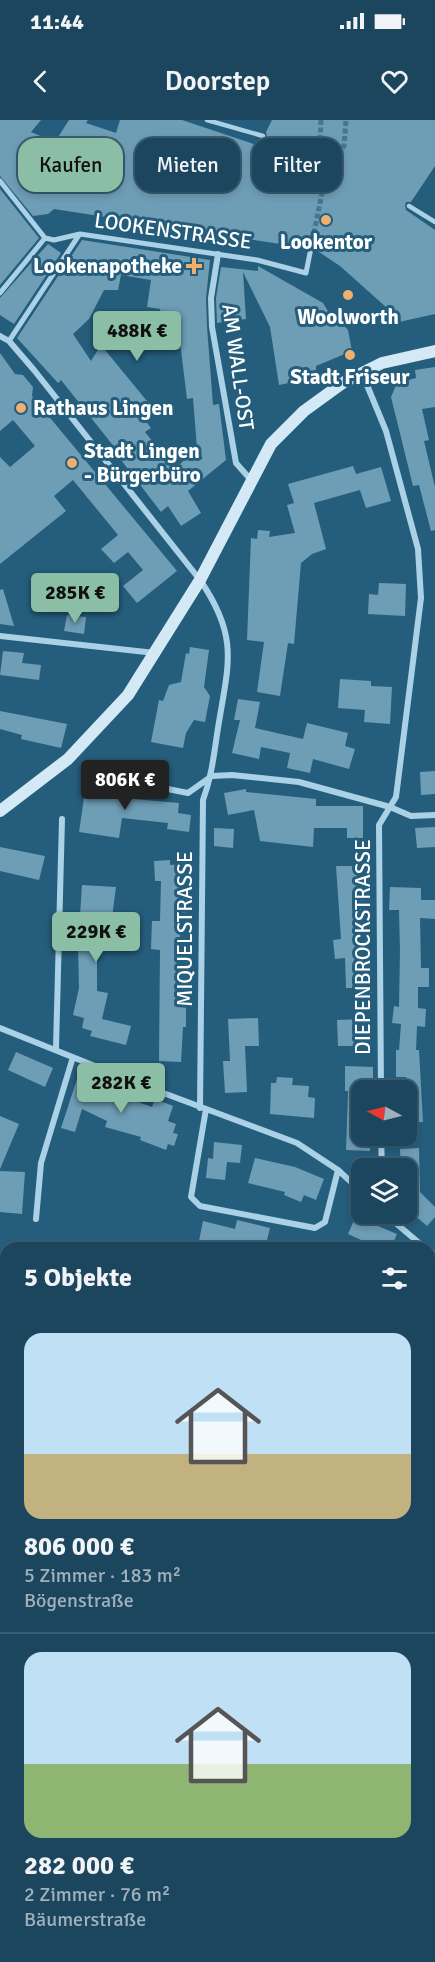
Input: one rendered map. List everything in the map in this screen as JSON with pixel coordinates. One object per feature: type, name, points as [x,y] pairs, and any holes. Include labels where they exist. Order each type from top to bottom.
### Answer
[{"type":"main road","points":[[0,811],[63,763],[99,729],[128,695],[201,580],[251,480],[272,444],[304,411],[324,395],[362,373],[382,363],[435,351]]},
{"type":"street","points":[[0,181],[45,238],[0,294]]},
{"type":"street","points":[[0,336],[9,341],[80,234]]},
{"type":"street","name":"LOOKENSTRASSE","points":[[45,238],[54,240],[80,234],[262,261],[306,273],[311,248]]},
{"type":"street","name":"AM WALL-OST","points":[[218,254],[211,298],[212,327],[236,464],[251,480]]},
{"type":"street","name":"MIQUELSTRASSE","points":[[9,341],[201,580],[218,607],[229,645],[228,679],[212,776],[203,800],[203,1108],[191,1197],[200,1206],[315,1228],[325,1222],[338,1170]]},
{"type":"street","name":"DIEPENBROCKSTRASSE","points":[[362,373],[386,431],[418,549],[421,598],[396,797],[379,825],[381,1080]]},
{"type":"street","points":[[0,636],[155,653]]},
{"type":"street","points":[[106,777],[188,793],[212,776],[299,782],[390,807],[411,816],[435,815]]},
{"type":"street","points":[[56,1048],[62,819]]},
{"type":"street","points":[[0,1028],[297,1143],[338,1170],[351,1182]]},
{"type":"street","points":[[36,1219],[41,1163],[73,1056]]},
{"type":"street","points":[[397,1224],[418,1242]]},
{"type":"lane","points":[[207,120],[263,136]]},
{"type":"lane","points":[[409,206],[435,222]]},
{"type":"lane","points":[[56,415],[64,409]]},
{"type":"building","name":"Lookentor","points":[[0,120],[41,120],[31,132],[45,138],[18,138],[18,192],[123,192],[123,138],[58,138],[69,120],[88,120],[86,123],[116,133],[120,120],[182,120],[236,138],[135,138],[135,192],[240,192],[240,139],[252,143],[252,192],[342,192],[342,138],[267,138],[266,132],[272,120],[435,120],[435,166],[411,202],[406,202],[405,206],[406,210],[435,230],[435,314],[390,324],[387,308],[340,266],[316,250],[313,243],[306,248],[54,209],[48,214],[33,216],[0,176]]},
{"type":"building","points":[[0,189],[39,238],[0,285]]},
{"type":"building","points":[[82,240],[210,260],[206,298],[213,405],[219,404],[226,460],[188,491],[201,513],[181,526],[168,506],[161,512],[121,460],[123,458],[61,380],[58,383],[17,338]],"holes":[[[121,275],[151,280],[147,307],[160,309],[165,334],[180,342],[187,399],[193,398],[197,448],[175,469],[145,432],[151,428],[142,416],[151,406],[101,345],[91,361],[73,334],[89,319],[104,290],[118,290]]]},
{"type":"building","points":[[48,244],[61,253],[14,324],[0,315],[0,298]]},
{"type":"building","points":[[258,266],[323,303],[332,318],[337,319],[348,330],[352,351],[316,366],[316,372],[298,375],[299,381],[279,385],[270,327],[243,272],[246,319],[217,323],[216,298],[221,267],[258,271]]},
{"type":"building","points":[[0,353],[15,374],[23,375],[33,387],[32,396],[177,571],[137,603],[123,586],[143,570],[128,552],[114,563],[101,549],[118,535],[73,480],[54,496],[66,511],[0,564],[0,457],[10,467],[35,446],[13,420],[0,431]]},
{"type":"building","points":[[435,367],[435,407],[422,409],[429,440],[424,441],[435,487],[435,530],[431,531],[419,485],[413,486],[391,397],[397,383],[416,378],[415,370]]},
{"type":"building","points":[[353,466],[356,474],[381,467],[391,501],[366,508],[360,490],[314,503],[326,549],[312,554],[301,563],[294,644],[288,643],[280,696],[257,692],[264,642],[247,640],[251,538],[257,539],[258,530],[270,531],[269,537],[295,533],[287,505],[294,503],[288,484]]},
{"type":"building","points":[[379,583],[406,584],[405,616],[368,614],[369,594],[378,595]]},
{"type":"building","points":[[3,589],[14,626],[0,624],[0,590]]},
{"type":"building","points":[[67,615],[86,617],[84,634],[64,631]]},
{"type":"building","points":[[190,647],[209,650],[204,687],[210,696],[205,722],[194,720],[186,733],[183,748],[151,742],[159,700],[163,701],[169,685],[181,682],[186,653],[189,654]]},
{"type":"building","points":[[3,651],[24,653],[22,663],[41,665],[39,680],[0,675]]},
{"type":"building","points":[[340,679],[371,681],[371,686],[392,687],[390,724],[364,722],[365,710],[338,708]]},
{"type":"building","points":[[238,699],[260,702],[255,728],[303,739],[307,723],[348,733],[345,746],[355,749],[349,769],[313,759],[310,773],[287,768],[290,753],[261,747],[259,759],[232,753],[240,720],[234,720]]},
{"type":"building","points":[[0,711],[67,724],[61,748],[21,739],[22,735],[0,729]]},
{"type":"building","points":[[435,771],[435,794],[421,795],[420,772]]},
{"type":"building","points":[[86,784],[136,788],[134,799],[179,803],[178,813],[191,815],[189,832],[167,829],[168,823],[122,818],[119,838],[79,832]]},
{"type":"building","points":[[246,789],[246,792],[316,799],[316,806],[363,806],[363,838],[347,838],[347,828],[314,828],[313,847],[260,841],[254,810],[228,815],[224,793]]},
{"type":"building","points":[[435,827],[435,847],[417,848],[415,828]]},
{"type":"building","points":[[214,828],[234,829],[233,848],[214,846]]},
{"type":"building","points":[[0,847],[45,856],[39,880],[0,871]]},
{"type":"building","points":[[170,860],[170,865],[188,864],[189,879],[186,916],[181,916],[179,962],[183,962],[181,1003],[186,1003],[186,1027],[183,1027],[181,1062],[159,1061],[160,950],[151,949],[152,921],[160,921],[161,881],[155,881],[154,861]]},
{"type":"building","points":[[336,866],[364,866],[365,928],[356,928],[360,959],[371,959],[372,994],[354,994],[354,988],[346,988],[345,958],[335,959],[333,940],[341,939]]},
{"type":"building","points":[[82,885],[116,887],[108,948],[97,947],[97,991],[108,993],[102,1019],[131,1026],[126,1045],[90,1036],[92,1031],[82,1028],[84,1018],[73,1015],[79,988],[78,946]]},
{"type":"building","points":[[390,887],[421,888],[421,900],[435,900],[435,919],[420,918],[421,968],[429,968],[429,987],[418,987],[418,1008],[426,1009],[425,1027],[417,1026],[416,1050],[419,1050],[423,1122],[417,1122],[417,1080],[396,1077],[396,1050],[399,1050],[401,1024],[392,1023],[394,1006],[399,1007],[399,910],[389,910]]},
{"type":"building","points":[[258,1018],[259,1046],[245,1046],[247,1092],[225,1093],[223,1061],[230,1061],[228,1019]]},
{"type":"building","points":[[363,1019],[363,1046],[338,1046],[337,1020]]},
{"type":"building","points":[[16,1052],[53,1068],[45,1087],[8,1070]]},
{"type":"building","points":[[345,1066],[373,1067],[373,1080],[351,1080],[351,1146],[370,1146],[370,1151],[346,1150],[348,1091],[345,1091]]},
{"type":"building","points":[[78,1076],[107,1085],[105,1090],[152,1107],[155,1099],[173,1106],[168,1121],[176,1124],[173,1133],[178,1134],[174,1146],[168,1144],[166,1150],[140,1140],[141,1137],[105,1127],[107,1121],[82,1109],[75,1132],[61,1128]]},
{"type":"building","points":[[277,1077],[293,1078],[292,1085],[309,1086],[308,1097],[315,1098],[314,1118],[270,1114],[271,1083],[276,1083]]},
{"type":"building","points":[[0,1116],[19,1124],[0,1169]]},
{"type":"building","points":[[214,1142],[242,1145],[240,1163],[227,1162],[225,1180],[206,1178],[208,1158],[213,1159]]},
{"type":"building","points":[[419,1148],[420,1192],[435,1207],[435,1217],[427,1226],[417,1217],[417,1158],[400,1158],[400,1149]]},
{"type":"building","points":[[255,1158],[295,1167],[324,1179],[316,1200],[304,1195],[301,1202],[284,1195],[285,1192],[248,1183]]},
{"type":"building","points":[[0,1171],[25,1172],[22,1214],[0,1212]]},
{"type":"building","points":[[237,1220],[270,1228],[266,1242],[199,1242],[203,1221],[235,1229]]},
{"type":"building","points":[[352,1224],[379,1224],[378,1226],[397,1234],[394,1242],[366,1242],[348,1234]]},
{"type":"tunnel","points":[[321,120],[320,142],[330,153],[338,154],[344,146],[346,120]]},
{"type":"tunnel","points":[[311,248],[322,192]]},
{"type":"place","name":"Lookentor","points":[[326,220]]},
{"type":"place","name":"Lookenapotheke","points":[[194,266]]},
{"type":"place","name":"Woolworth","points":[[348,295]]},
{"type":"place","name":"Stadt Friseur","points":[[350,355]]},
{"type":"place","name":"Rathaus Lingen","points":[[21,408]]},
{"type":"place","name":"Stadt Lingen - Bürgerbüro","points":[[72,463]]}]
